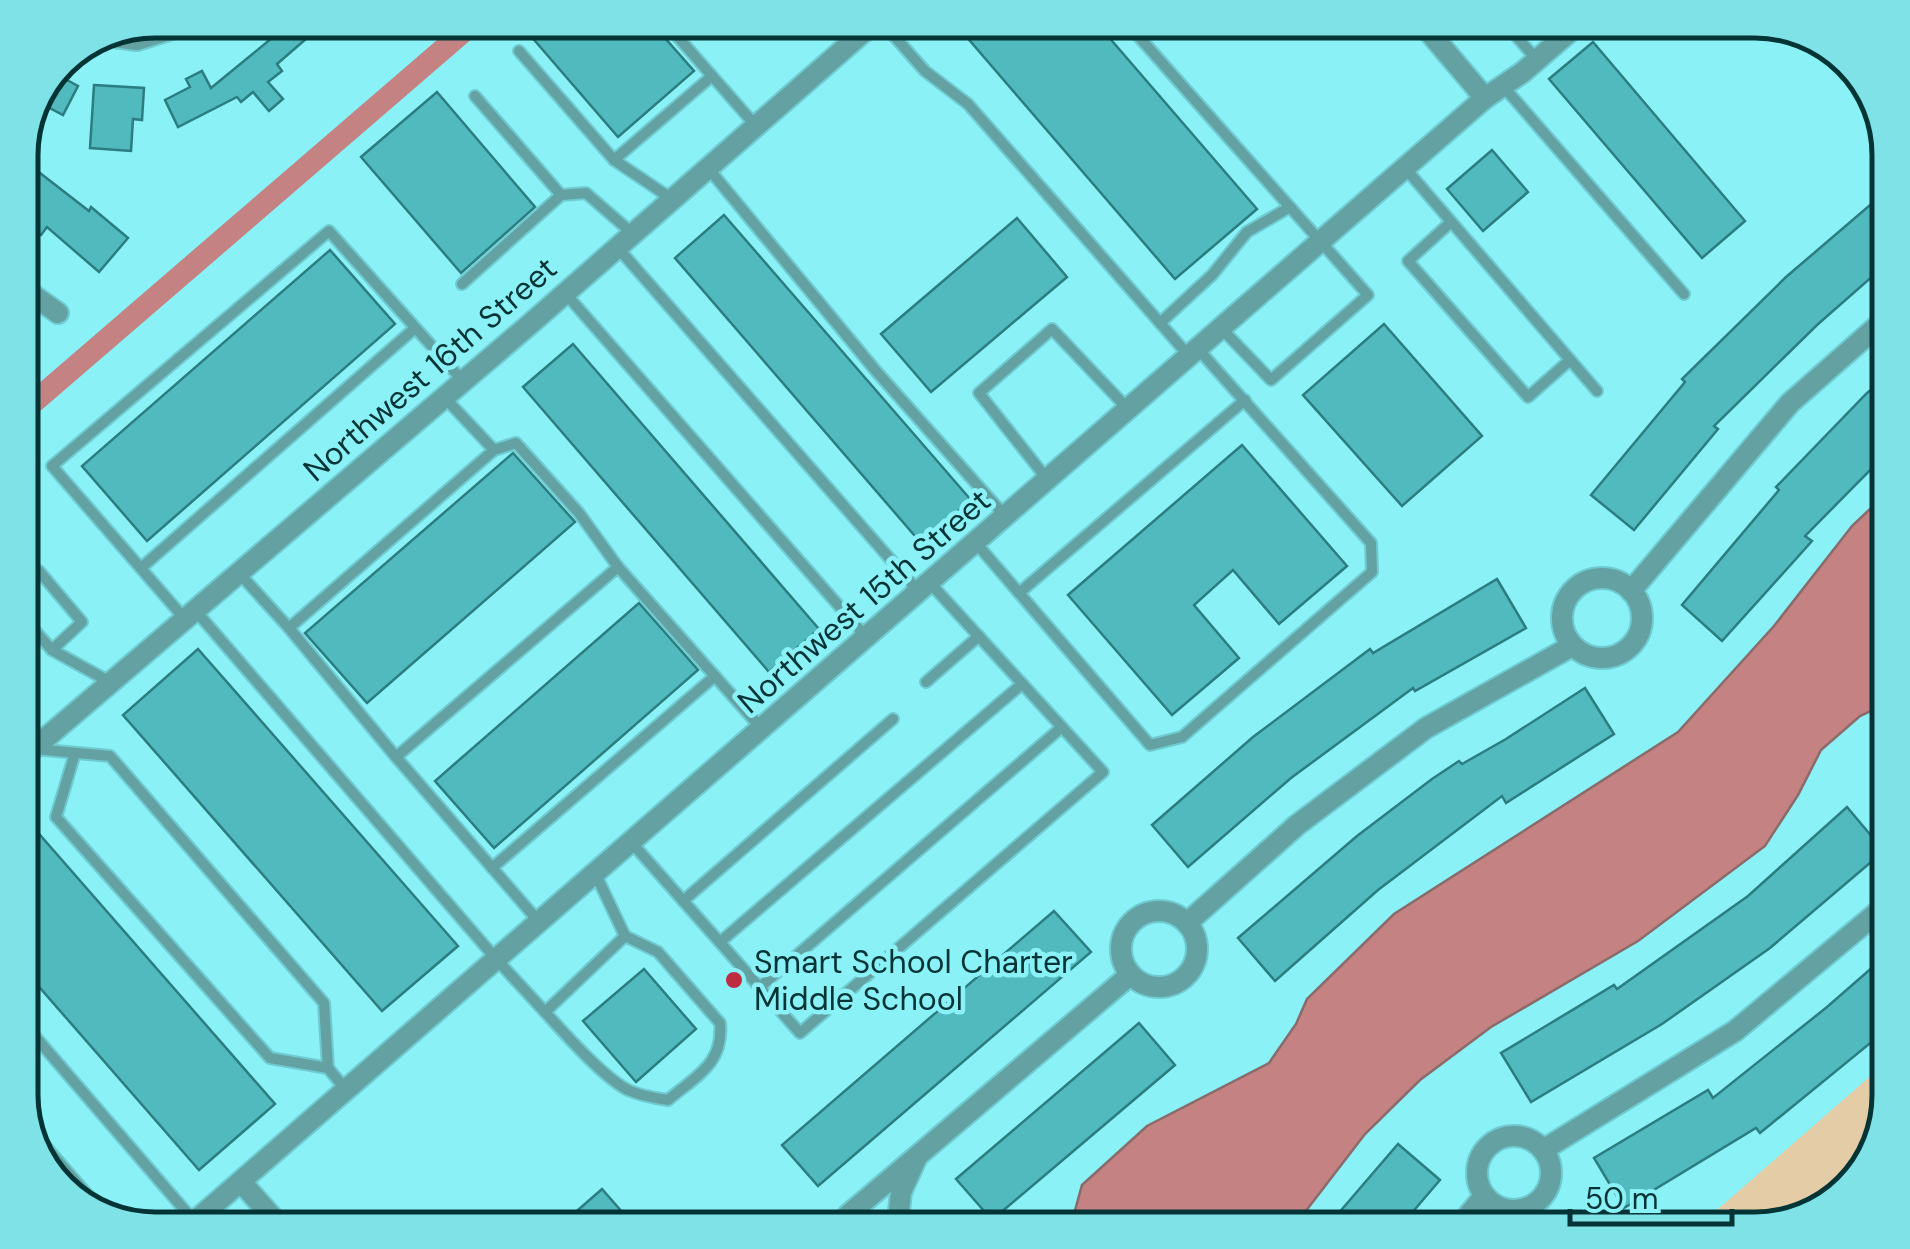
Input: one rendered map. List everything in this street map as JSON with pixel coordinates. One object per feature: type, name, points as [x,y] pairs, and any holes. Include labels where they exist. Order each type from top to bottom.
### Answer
[{"type":"street","name":"Northwest 16th Street","points":[[38,740],[110,683],[566,293],[857,38]]},
{"type":"street","points":[[1437,38],[1494,92]]},
{"type":"street","name":"Northwest 15th Street","points":[[206,1212],[1404,168],[1562,38]]},
{"type":"street","points":[[38,298],[58,312]]},
{"type":"street","points":[[1631,591],[1790,403],[1872,331]]},
{"type":"street","points":[[1604,578],[1631,591],[1640,604],[1642,620],[1638,636],[1629,648],[1600,659],[1584,655],[1572,646],[1562,617],[1574,589],[1604,578]]},
{"type":"street","points":[[1188,923],[1297,824],[1426,728],[1572,646]]},
{"type":"street","points":[[1161,911],[1188,923],[1197,951],[1194,965],[1184,977],[1172,985],[1157,987],[1142,984],[1130,975],[1121,947],[1124,932],[1133,920],[1161,911]]},
{"type":"street","points":[[1543,1150],[1735,1031],[1872,917]]},
{"type":"street","points":[[863,1212],[920,1152],[1130,975]]},
{"type":"street","points":[[1518,1136],[1532,1140],[1543,1150],[1550,1162],[1551,1177],[1537,1202],[1524,1209],[1509,1210],[1495,1206],[1484,1196],[1476,1169],[1490,1144],[1518,1136]]},
{"type":"street","points":[[899,1212],[902,1192],[920,1152]]},
{"type":"street","points":[[242,1183],[267,1212]]},
{"type":"street","points":[[1471,1212],[1484,1196]]},
{"type":"lane","points":[[679,38],[756,126]]},
{"type":"lane","points":[[895,38],[925,71],[968,104],[1160,323],[1244,400],[1372,543],[1372,572],[1182,738],[1150,745],[976,543]]},
{"type":"lane","points":[[1140,38],[1368,295],[1270,380],[1221,328]]},
{"type":"lane","points":[[1518,38],[1537,60]]},
{"type":"lane","points":[[518,51],[614,160],[672,199]]},
{"type":"lane","points":[[614,160],[712,76]]},
{"type":"lane","points":[[1494,92],[1684,294]]},
{"type":"lane","points":[[474,96],[562,195]]},
{"type":"lane","points":[[708,168],[876,371],[1006,517]]},
{"type":"lane","points":[[1404,168],[1597,391]]},
{"type":"lane","points":[[462,284],[562,195],[586,194],[925,587],[979,636],[1103,772],[800,1033],[632,843]]},
{"type":"lane","points":[[1160,323],[1212,275],[1247,232],[1290,206]]},
{"type":"lane","points":[[1451,222],[1408,261],[1528,397],[1570,360]]},
{"type":"lane","points":[[463,381],[330,231],[52,466],[567,1036],[626,1089],[668,1100],[720,1051],[720,1023],[658,952],[625,936],[596,874]]},
{"type":"lane","points":[[566,293],[867,638]]},
{"type":"lane","points":[[141,568],[415,328]]},
{"type":"lane","points":[[1048,480],[978,393],[1052,329],[1128,410]]},
{"type":"lane","points":[[444,397],[494,450]]},
{"type":"lane","points":[[1018,593],[1244,400]]},
{"type":"lane","points":[[289,628],[494,450],[516,443],[579,513],[618,567],[762,729]]},
{"type":"lane","points":[[396,758],[618,567]]},
{"type":"lane","points":[[38,571],[82,622],[52,650]]},
{"type":"lane","points":[[239,573],[540,923]]},
{"type":"lane","points":[[38,634],[52,650],[110,683]]},
{"type":"lane","points":[[926,682],[979,636]]},
{"type":"lane","points":[[492,868],[715,676]]},
{"type":"lane","points":[[720,942],[1022,684]]},
{"type":"lane","points":[[683,901],[893,719]]},
{"type":"lane","points":[[760,987],[1062,727]]},
{"type":"lane","points":[[38,751],[110,756],[324,1003],[328,1068],[347,1092]]},
{"type":"lane","points":[[75,752],[56,817],[270,1058],[328,1068]]},
{"type":"lane","points":[[546,1012],[625,936]]},
{"type":"lane","points":[[38,1040],[179,1212]]},
{"type":"shaded area","points":[[1872,507],[1872,710],[1821,750],[1765,846],[1638,941],[1491,1027],[1420,1080],[1365,1134],[1305,1212],[1075,1212],[1082,1185],[1147,1126],[1269,1063],[1296,1024],[1307,999],[1394,914],[1678,732],[1774,626],[1852,526]]},
{"type":"shaded area","points":[[1872,1075],[1871,1109],[1864,1139],[1833,1182],[1807,1199],[1785,1207],[1714,1212]]},
{"type":"building","points":[[272,38],[307,38],[277,64],[282,71],[268,82],[283,99],[269,111],[253,92],[241,102],[237,97],[178,127],[165,100],[190,87],[186,79],[202,71],[211,88]]},
{"type":"building","points":[[533,38],[665,38],[694,71],[618,137]]},
{"type":"building","points":[[967,38],[1110,38],[1257,209],[1175,279]]},
{"type":"building","points":[[1593,42],[1745,221],[1702,258],[1549,79]]},
{"type":"building","points":[[66,79],[78,86],[63,115],[48,107]]},
{"type":"building","points":[[94,85],[144,88],[142,120],[133,119],[131,151],[90,148]]},
{"type":"building","points":[[437,92],[535,207],[461,273],[361,157]]},
{"type":"building","points":[[1492,150],[1528,192],[1483,231],[1447,189]]},
{"type":"building","points":[[38,171],[128,238],[99,272],[47,227],[41,235]]},
{"type":"building","points":[[1872,203],[1872,277],[1714,426],[1718,429],[1634,530],[1591,495],[1685,382],[1682,379],[1786,277]]},
{"type":"building","points":[[724,215],[971,500],[921,543],[675,258]]},
{"type":"building","points":[[1017,218],[1067,277],[931,392],[881,334]]},
{"type":"building","points":[[330,250],[395,324],[147,541],[82,466]]},
{"type":"building","points":[[1384,324],[1482,436],[1402,506],[1303,395]]},
{"type":"building","points":[[573,344],[819,629],[769,672],[523,387]]},
{"type":"building","points":[[1872,389],[1872,468],[1805,536],[1812,541],[1722,641],[1682,605],[1779,490],[1776,487]]},
{"type":"building","points":[[1242,445],[1347,566],[1279,624],[1233,570],[1194,605],[1239,658],[1172,715],[1068,595]]},
{"type":"building","points":[[513,453],[575,522],[367,703],[305,633]]},
{"type":"building","points":[[1497,579],[1526,628],[1415,691],[1413,688],[1291,778],[1188,867],[1152,825],[1253,737],[1370,649],[1373,653]]},
{"type":"building","points":[[639,603],[698,670],[494,848],[435,781]]},
{"type":"building","points":[[198,649],[458,946],[382,1011],[123,715]]},
{"type":"building","points":[[1585,688],[1614,734],[1506,803],[1502,796],[1378,890],[1275,981],[1238,938],[1357,836],[1432,779],[1506,739]]},
{"type":"building","points":[[1847,807],[1872,837],[1872,861],[1770,948],[1662,1024],[1531,1102],[1501,1053],[1614,985],[1617,989],[1748,896]]},
{"type":"building","points":[[38,833],[275,1104],[199,1170],[38,986]]},
{"type":"building","points":[[1054,911],[1091,952],[818,1186],[782,1145]]},
{"type":"building","points":[[1872,968],[1872,1042],[1760,1133],[1756,1128],[1624,1208],[1594,1158],[1708,1090],[1713,1098]]},
{"type":"building","points":[[644,969],[696,1029],[636,1082],[583,1021]]},
{"type":"building","points":[[1139,1023],[1175,1065],[1001,1212],[985,1212],[956,1179]]},
{"type":"building","points":[[1398,1144],[1440,1180],[1413,1212],[1340,1212]]},
{"type":"building","points":[[602,1189],[622,1212],[576,1212]]},
{"type":"waterway","points":[[38,398],[456,38]]},
{"type":"place","name":"Smart School Charter Middle School","points":[[734,980]]}]
